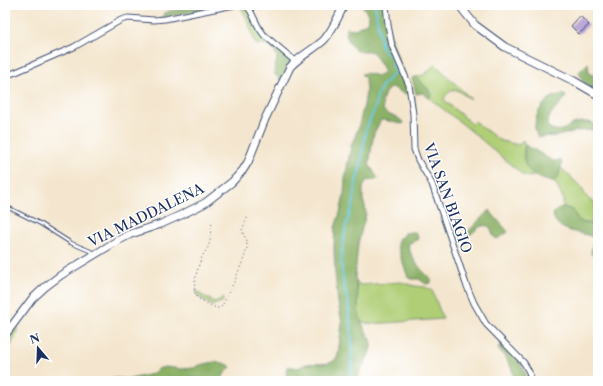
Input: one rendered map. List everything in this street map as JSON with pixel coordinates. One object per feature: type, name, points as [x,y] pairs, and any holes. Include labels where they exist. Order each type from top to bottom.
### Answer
[{"type":"street","points":[[5,76],[44,61],[74,47],[121,20],[128,18],[154,20],[165,19],[234,5]]},
{"type":"street","points":[[245,5],[250,10],[264,35],[295,61]]},
{"type":"street","name":"VIA MADDALENA","points":[[5,335],[32,299],[61,275],[131,234],[161,224],[181,215],[204,202],[232,182],[248,162],[265,119],[290,67],[295,61],[324,39],[330,32],[344,5]]},
{"type":"street","name":"VIA SAN BIAGIO","points":[[386,5],[392,46],[409,85],[413,114],[414,149],[418,160],[432,184],[466,284],[474,303],[486,324],[524,363],[529,372],[531,381]]},
{"type":"street","points":[[458,5],[474,25],[505,47],[574,81],[598,95]]},
{"type":"lane","points":[[5,206],[41,224],[71,243],[95,254]]},
{"type":"path","points":[[212,224],[209,246],[199,266],[195,289],[198,298],[217,308],[220,308],[235,280],[244,258],[247,248],[247,241],[242,230],[248,216]]},
{"type":"green space","points":[[206,5],[226,5],[160,18],[165,13],[170,11]]},
{"type":"green space","points":[[362,5],[386,5],[387,25],[410,94],[401,92],[393,87],[388,90],[383,98],[382,105],[385,112],[399,119],[403,122],[403,124],[381,120],[374,133],[369,164],[378,179],[366,181],[363,188],[363,200],[366,214],[358,244],[355,276],[359,315],[372,342],[371,348],[359,373],[358,381],[291,381],[286,374],[288,367],[298,368],[306,364],[330,363],[338,354],[342,323],[335,273],[335,227],[344,195],[345,179],[351,146],[358,129],[364,105],[366,92],[365,78],[361,74],[366,73],[377,76],[384,72],[373,52],[356,50],[348,40],[346,28],[355,29],[368,22],[369,16]]},
{"type":"green space","points":[[240,7],[246,7],[272,42],[271,46],[262,44],[257,45],[255,43],[247,19]]},
{"type":"green space","points":[[272,42],[293,60],[281,81],[275,74],[274,70],[277,56],[271,46]]},
{"type":"green space","points":[[588,63],[589,73],[592,75],[598,75],[598,92],[583,82],[579,72]]},
{"type":"green space","points":[[435,64],[471,99],[457,90],[454,90],[448,93],[444,98],[446,102],[472,124],[475,121],[501,141],[519,145],[523,140],[525,162],[535,175],[531,177],[523,175],[470,130],[429,98],[431,96],[429,90],[415,77],[429,71]]},
{"type":"green space","points":[[415,77],[429,90],[431,96],[429,98],[423,93],[416,94],[412,78]]},
{"type":"green space","points":[[563,94],[566,96],[564,100],[554,110],[549,118],[549,128],[562,130],[580,122],[590,122],[596,125],[595,128],[592,130],[577,131],[556,136],[538,137],[535,121],[540,110],[551,98]]},
{"type":"green space","points":[[525,145],[549,159],[554,161],[560,160],[562,163],[558,177],[554,181],[537,177],[527,168],[524,159]]},
{"type":"green space","points":[[560,167],[581,187],[590,200],[598,204],[598,223],[585,223],[579,221],[573,210],[563,207],[563,198],[554,181],[558,177]]},
{"type":"green space","points":[[563,207],[573,210],[579,221],[585,223],[598,223],[598,256],[591,254],[593,237],[563,228],[555,220],[553,214],[559,208]]},
{"type":"green space","points":[[489,210],[508,232],[497,239],[494,237],[490,227],[483,226],[467,237],[463,237]]},
{"type":"green space","points":[[415,232],[417,234],[418,239],[408,244],[409,249],[414,259],[431,279],[431,283],[426,284],[419,279],[411,279],[408,277],[397,244],[399,238],[403,237],[405,233]]},
{"type":"green space","points":[[356,282],[361,285],[401,282],[425,287],[432,290],[443,319],[371,324],[362,322],[358,311]]},
{"type":"green space","points":[[196,290],[203,296],[215,302],[224,297],[222,302],[213,306],[200,298]]},
{"type":"green space","points":[[18,326],[13,341],[5,354],[5,341]]},
{"type":"green space","points":[[501,342],[521,364],[527,381],[514,381],[509,363],[498,349]]},
{"type":"green space","points":[[214,362],[223,363],[231,367],[222,378],[222,381],[207,381],[200,378],[187,378],[178,381],[106,381],[115,378],[130,379],[152,374],[160,368],[194,368]]},
{"type":"building","points":[[580,16],[589,25],[579,34],[571,26]]},
{"type":"waterway","points":[[350,381],[352,352],[351,328],[349,307],[343,280],[341,262],[342,251],[346,225],[354,201],[366,130],[376,105],[377,96],[382,86],[394,73],[391,57],[382,49],[375,5]]}]
